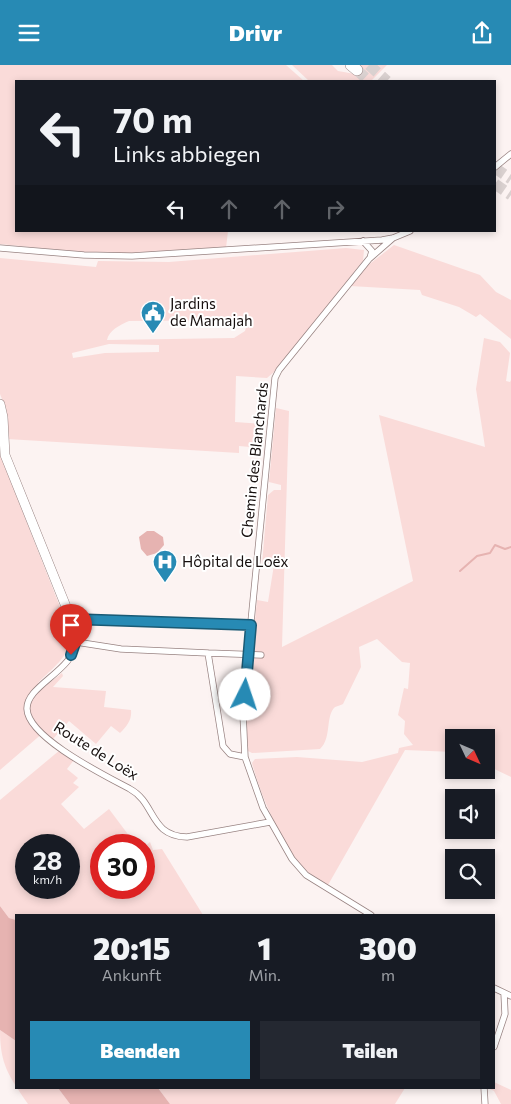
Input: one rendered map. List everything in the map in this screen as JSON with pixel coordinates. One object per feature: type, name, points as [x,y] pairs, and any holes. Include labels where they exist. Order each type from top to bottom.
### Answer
[{"type":"street","points":[[496,166],[511,154]]},
{"type":"street","points":[[0,248],[84,255],[132,256],[362,241],[393,238],[408,232]]},
{"type":"street","name":"Chemin des Blanchards","points":[[369,914],[306,875],[292,859],[270,822],[256,791],[245,757],[243,714],[275,378],[279,370],[369,259],[393,238]]},
{"type":"street","points":[[362,241],[368,244],[372,251],[369,259]]},
{"type":"street","points":[[0,404],[3,417],[5,455],[71,619],[76,642],[121,649],[261,655]]},
{"type":"street","points":[[71,619],[251,625]]},
{"type":"street","name":"Route de Loëx","points":[[76,642],[61,668],[29,700],[27,707],[28,716],[40,731],[80,760],[135,792],[145,801],[158,825],[176,836],[187,837],[270,822]]},
{"type":"street","points":[[208,653],[223,746],[230,754],[245,757]]},
{"type":"street","points":[[495,988],[511,996]]},
{"type":"street","points":[[495,1044],[506,1014],[504,993]]},
{"type":"street","points":[[484,1089],[484,1104]]},
{"type":"shaded area","points":[[0,65],[286,65],[303,80],[15,80],[15,232],[228,232],[226,248],[132,253],[90,253],[0,244]]},
{"type":"shaded area","points":[[292,65],[332,65],[338,71],[355,74],[357,65],[387,65],[372,80],[308,80]]},
{"type":"shaded area","points":[[394,245],[480,275],[496,292],[511,300],[511,339],[480,314],[476,317],[459,307],[422,295],[420,290],[350,286],[367,266]]},
{"type":"shaded area","points":[[346,248],[364,250],[363,261],[274,372],[267,378],[236,376],[235,422],[263,424],[261,448],[239,446],[239,453],[7,439],[7,412],[0,394],[0,258],[96,267],[98,261],[169,262]],"holes":[[[248,320],[245,331],[234,338],[107,340],[112,331],[129,321]],[[109,344],[159,345],[159,352],[105,353],[73,358],[72,353]]]},
{"type":"shaded area","points":[[484,338],[500,342],[510,353],[506,381],[510,382],[511,380],[511,777],[495,769],[495,729],[445,729],[445,752],[405,750],[328,885],[313,876],[292,854],[266,803],[252,763],[255,759],[297,757],[362,762],[398,753],[399,748],[413,745],[404,734],[405,721],[398,715],[404,688],[408,689],[410,663],[402,662],[377,639],[359,647],[361,667],[343,704],[335,707],[332,711],[326,739],[320,749],[252,753],[248,751],[246,713],[257,600],[268,602],[274,565],[262,564],[268,495],[274,490],[281,490],[281,485],[269,482],[276,408],[289,411],[282,647],[413,581],[379,415],[485,447],[476,389]]},
{"type":"shaded area","points":[[0,454],[71,635],[70,643],[64,656],[38,683],[44,687],[62,673],[63,676],[53,687],[106,691],[104,707],[131,710],[131,717],[120,733],[111,726],[96,744],[69,721],[53,739],[44,732],[0,770]]},
{"type":"shaded area","points":[[147,531],[154,531],[163,537],[164,545],[157,553],[147,556],[141,549],[139,537]]},
{"type":"shaded area","points":[[60,750],[74,760],[67,769],[78,778],[73,783],[79,787],[61,804],[84,829],[109,809],[128,834],[90,834],[90,899],[155,899],[155,850],[162,849],[202,914],[15,914],[15,920],[9,918],[0,906],[0,800]]},
{"type":"shaded area","points":[[0,906],[9,918],[15,920],[15,1040],[0,1030]]},
{"type":"shaded area","points":[[0,1030],[15,1040],[15,1084],[7,1070],[0,1042]]},
{"type":"shaded area","points":[[495,1082],[511,1090],[511,1104],[501,1104],[494,1091],[490,1089],[495,1089]]},
{"type":"shaded area","points":[[18,1089],[59,1089],[70,1104],[28,1104]]},
{"type":"shaded area","points":[[59,1089],[159,1089],[170,1104],[70,1104]]},
{"type":"shaded area","points":[[159,1089],[404,1089],[395,1104],[170,1104]]},
{"type":"waterway","points":[[460,571],[477,556],[490,553],[495,545],[505,549],[511,547]]},
{"type":"tunnel","points":[[369,65],[386,80]]},
{"type":"tunnel","points":[[357,70],[368,80]]},
{"type":"tunnel","points":[[496,169],[511,179]]},
{"type":"tunnel","points":[[496,185],[511,195]]},
{"type":"place","name":"Jardins de Mamajah","points":[[153,334]]},
{"type":"place","name":"Hôpital de Loëx","points":[[165,583]]},
{"type":"route","points":[[71,655],[76,647],[76,640],[71,619],[129,619],[251,625],[248,638],[245,695]]}]
